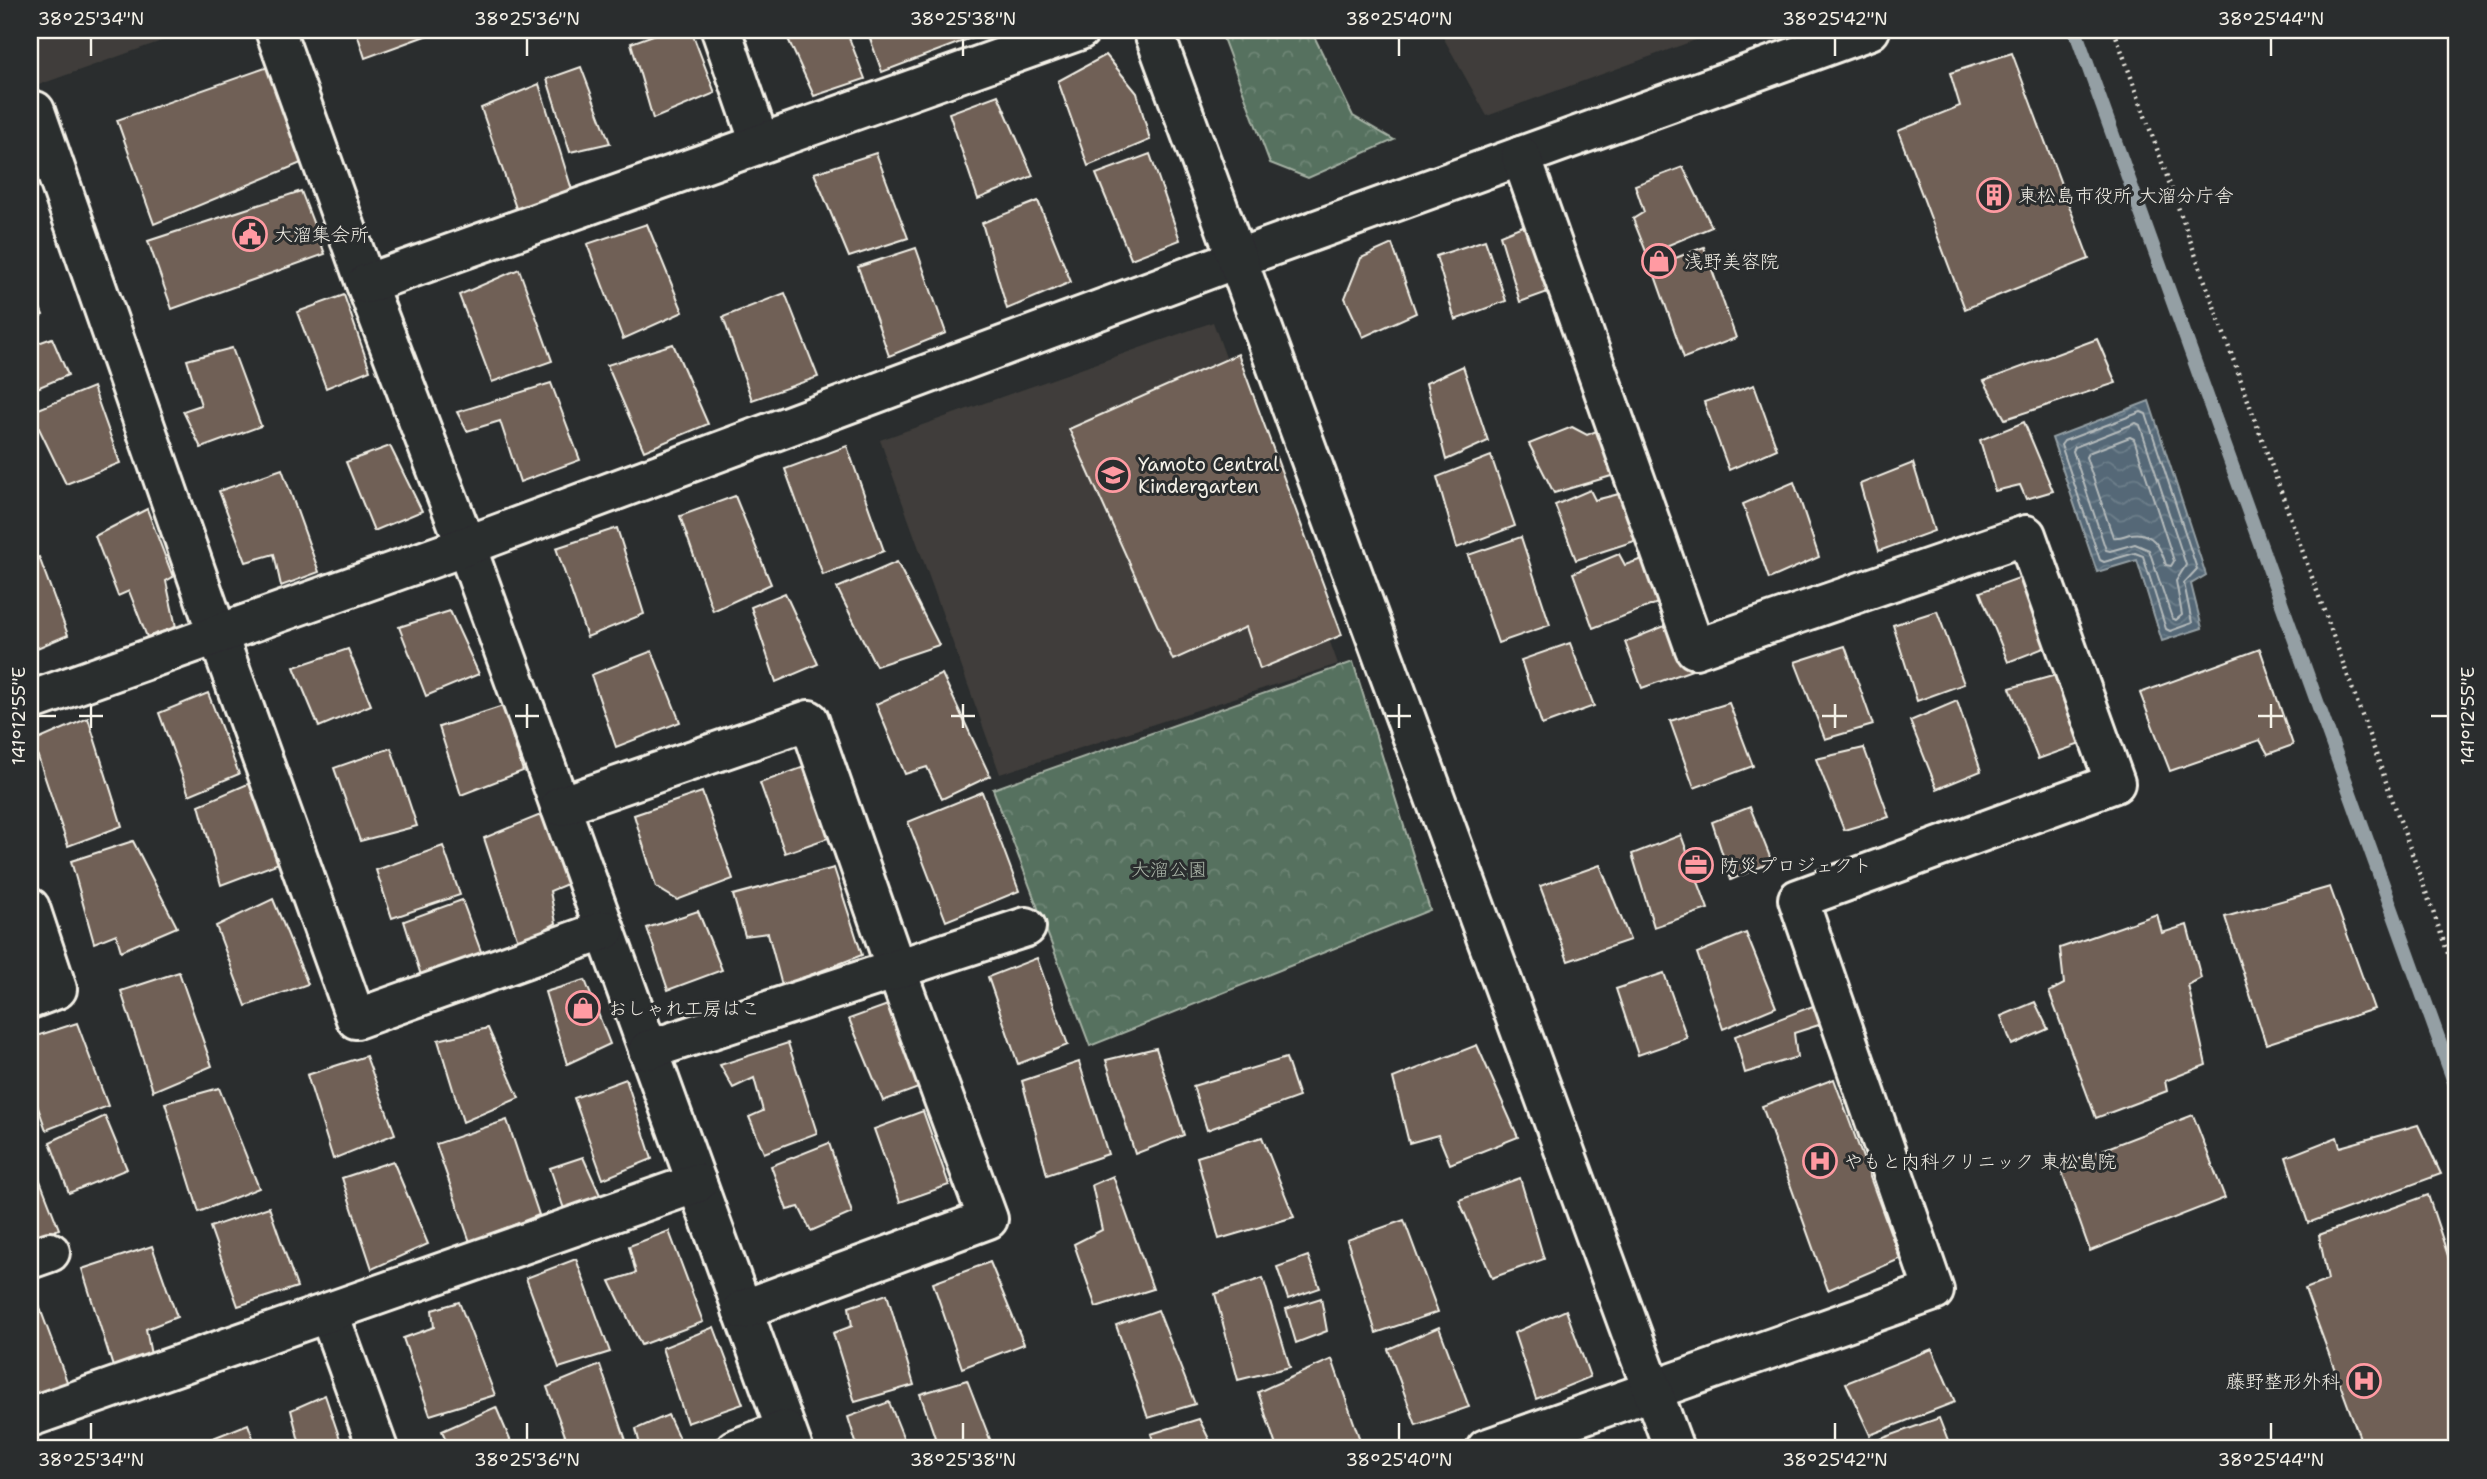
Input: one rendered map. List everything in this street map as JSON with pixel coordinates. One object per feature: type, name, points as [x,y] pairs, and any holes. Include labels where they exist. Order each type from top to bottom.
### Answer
[{"type":"street","points":[[275,30],[366,284],[466,546],[789,1439],[735,1449]]},
{"type":"street","points":[[721,30],[760,143]]},
{"type":"street","points":[[366,284],[1080,30]]},
{"type":"street","points":[[1153,30],[1674,1449]]},
{"type":"street","points":[[30,701],[466,546],[1236,259],[1870,30]]},
{"type":"street","points":[[30,113],[35,111],[217,634],[356,1019],[605,930]]},
{"type":"street","points":[[1486,1449],[1934,1291],[1798,899],[2115,783],[2026,535],[1695,649],[1521,156]]},
{"type":"street","points":[[560,806],[809,720],[896,969],[988,1219],[742,1310]]},
{"type":"street","points":[[30,908],[57,989],[30,999]]},
{"type":"street","points":[[648,1050],[1026,927]]},
{"type":"street","points":[[30,1417],[697,1183]]},
{"type":"street","points":[[329,1314],[378,1449]]},
{"type":"path","points":[[2114,30],[2457,978]]},
{"type":"shaded area","points":[[30,30],[192,30],[30,88]]},
{"type":"shaded area","points":[[1439,30],[1723,30],[1487,116]]},
{"type":"shaded area","points":[[1213,322],[1338,664],[1000,774],[880,440]]},
{"type":"green space","points":[[1220,30],[1311,30],[1353,116],[1394,140],[1308,178],[1270,163]]},
{"type":"green space","name":"大溜公園","points":[[1353,662],[1430,910],[1090,1046],[993,789]]},
{"type":"water","points":[[2149,401],[2206,575],[2191,584],[2202,628],[2162,641],[2137,560],[2097,572],[2052,438]]},
{"type":"building","points":[[356,30],[434,30],[436,32],[365,58]]},
{"type":"building","points":[[667,30],[691,30],[715,93],[653,119],[631,43]]},
{"type":"building","points":[[784,30],[846,30],[865,79],[814,96]]},
{"type":"building","points":[[867,30],[971,30],[974,37],[882,72]]},
{"type":"building","name":"東松島市役所 大溜分庁舎","points":[[2012,53],[2089,259],[1965,309],[1898,131],[1960,106],[1950,73]]},
{"type":"building","points":[[1106,55],[1137,93],[1150,140],[1088,166],[1058,81]]},
{"type":"building","points":[[271,66],[306,161],[154,224],[117,120]]},
{"type":"building","points":[[581,67],[610,143],[570,152],[547,79]]},
{"type":"building","points":[[539,84],[573,193],[517,211],[481,108]]},
{"type":"building","points":[[998,95],[1033,176],[978,199],[949,113]]},
{"type":"building","points":[[876,153],[908,238],[849,257],[814,173]]},
{"type":"building","points":[[1150,154],[1180,240],[1131,259],[1096,174]]},
{"type":"building","points":[[1683,167],[1712,227],[1647,254],[1633,219],[1644,212],[1635,185]]},
{"type":"building","points":[[301,191],[325,254],[172,309],[148,241]]},
{"type":"building","points":[[1038,201],[1071,282],[1007,309],[982,223]]},
{"type":"building","points":[[1535,221],[1559,288],[1520,302],[1500,235]]},
{"type":"building","points":[[647,224],[683,312],[623,339],[587,244]]},
{"type":"building","points":[[1485,240],[1506,301],[1455,320],[1436,256]]},
{"type":"building","points":[[1392,244],[1416,313],[1363,337],[1345,298],[1361,258]]},
{"type":"building","points":[[1704,247],[1736,338],[1684,358],[1652,267]]},
{"type":"building","points":[[916,248],[946,333],[889,356],[858,267]]},
{"type":"building","points":[[519,269],[552,361],[492,382],[459,295]]},
{"type":"building","points":[[30,284],[43,315],[30,321]]},
{"type":"building","points":[[785,293],[818,377],[752,400],[723,317]]},
{"type":"building","points":[[344,295],[370,370],[326,388],[297,312]]},
{"type":"building","points":[[52,338],[68,375],[30,391],[30,346]]},
{"type":"building","points":[[2097,339],[2116,383],[2005,419],[1984,381]]},
{"type":"building","points":[[673,344],[708,424],[644,451],[607,365]]},
{"type":"building","points":[[232,348],[261,426],[201,448],[183,411],[201,405],[187,360]]},
{"type":"building","points":[[1238,354],[1342,635],[1260,669],[1246,627],[1173,660],[1069,429]]},
{"type":"building","points":[[1463,366],[1488,441],[1446,460],[1426,383]]},
{"type":"building","points":[[551,383],[580,460],[520,482],[500,421],[467,431],[457,412]]},
{"type":"building","points":[[1754,385],[1777,449],[1729,470],[1704,402]]},
{"type":"building","points":[[93,387],[120,463],[66,484],[31,412]]},
{"type":"building","points":[[2024,422],[2053,491],[2026,499],[2020,485],[1995,491],[1980,440]]},
{"type":"building","points":[[1572,427],[1587,435],[1601,429],[1618,474],[1554,493],[1529,444]]},
{"type":"building","points":[[390,446],[422,511],[374,531],[346,462]]},
{"type":"building","points":[[847,446],[884,551],[823,575],[785,469]]},
{"type":"building","points":[[1491,456],[1515,526],[1457,548],[1437,477]]},
{"type":"building","points":[[1913,463],[1934,531],[1879,551],[1860,484]]},
{"type":"building","points":[[282,469],[319,572],[281,586],[274,554],[246,562],[219,491]]},
{"type":"building","points":[[1794,482],[1819,557],[1769,579],[1743,504]]},
{"type":"building","points":[[1590,490],[1595,500],[1623,493],[1644,538],[1576,560],[1555,505]]},
{"type":"building","points":[[735,496],[771,584],[713,611],[680,516]]},
{"type":"building","points":[[147,509],[173,577],[166,581],[176,627],[147,637],[129,591],[118,596],[95,536]]},
{"type":"building","points":[[617,528],[644,614],[587,637],[556,548]]},
{"type":"building","points":[[1521,537],[1550,625],[1498,643],[1468,555]]},
{"type":"building","points":[[1619,554],[1625,565],[1642,559],[1663,601],[1593,628],[1573,573]]},
{"type":"building","points":[[39,557],[68,635],[30,651],[30,560]]},
{"type":"building","points":[[897,562],[939,645],[876,666],[837,588]]},
{"type":"building","points":[[2027,575],[2049,646],[2008,662],[1980,592]]},
{"type":"building","points":[[785,593],[818,664],[776,682],[751,607]]},
{"type":"building","points":[[450,611],[479,674],[426,696],[399,627]]},
{"type":"building","points":[[1937,611],[1964,684],[1917,701],[1893,625]]},
{"type":"building","points":[[1672,623],[1695,669],[1642,688],[1625,642]]},
{"type":"building","points":[[1570,643],[1594,706],[1542,725],[1521,660]]},
{"type":"building","points":[[1845,646],[1873,725],[1825,739],[1795,662]]},
{"type":"building","points":[[348,649],[371,705],[319,727],[294,667]]},
{"type":"building","points":[[2260,649],[2293,745],[2268,754],[2260,740],[2170,771],[2140,693]]},
{"type":"building","points":[[652,651],[680,722],[616,747],[591,675]]},
{"type":"building","points":[[942,674],[990,776],[942,799],[927,767],[905,774],[876,704]]},
{"type":"building","points":[[2060,674],[2089,741],[2038,759],[2010,688]]},
{"type":"building","points":[[208,693],[239,774],[189,795],[159,713]]},
{"type":"building","points":[[1957,701],[1981,771],[1937,789],[1910,721]]},
{"type":"building","points":[[1729,703],[1753,766],[1694,788],[1670,721]]},
{"type":"building","points":[[503,706],[523,771],[461,795],[439,727]]},
{"type":"building","points":[[88,718],[122,826],[68,846],[33,742]]},
{"type":"building","points":[[391,748],[417,826],[360,841],[334,768]]},
{"type":"building","points":[[1864,748],[1889,817],[1844,830],[1816,759]]},
{"type":"building","points":[[807,766],[831,837],[785,853],[760,783]]},
{"type":"building","points":[[250,783],[279,863],[221,885],[199,805]]},
{"type":"building","points":[[702,792],[733,879],[677,900],[656,887],[634,815]]},
{"type":"building","points":[[982,792],[1019,891],[946,921],[908,822]]},
{"type":"building","points":[[1750,807],[1772,862],[1731,880],[1712,822]]},
{"type":"building","points":[[543,814],[572,882],[550,891],[556,923],[519,944],[484,838]]},
{"type":"building","points":[[1681,835],[1708,909],[1654,927],[1632,854]]},
{"type":"building","points":[[133,841],[177,927],[121,951],[116,934],[94,943],[71,861]]},
{"type":"building","points":[[443,846],[460,895],[392,918],[376,870]]},
{"type":"building","points":[[1600,865],[1630,940],[1568,961],[1540,886]]},
{"type":"building","points":[[834,868],[862,955],[782,986],[768,933],[745,936],[733,895]]},
{"type":"building","points":[[2330,887],[2374,1009],[2266,1044],[2225,917]]},
{"type":"building","points":[[273,899],[308,984],[246,1006],[216,926]]},
{"type":"building","points":[[462,900],[483,957],[423,982],[404,921]]},
{"type":"building","points":[[698,911],[722,970],[668,990],[647,928]]},
{"type":"building","points":[[2157,914],[2162,933],[2187,925],[2201,978],[2188,985],[2206,1065],[2165,1081],[2167,1091],[2096,1118],[2049,992],[2064,984],[2060,948]]},
{"type":"building","points":[[1746,933],[1776,1007],[1723,1029],[1697,953]]},
{"type":"building","points":[[1037,958],[1068,1045],[1018,1064],[988,977]]},
{"type":"building","points":[[179,972],[212,1066],[153,1091],[121,991]]},
{"type":"building","points":[[1664,973],[1687,1038],[1638,1055],[1616,989]]},
{"type":"building","points":[[585,980],[610,1044],[567,1064],[545,992]]},
{"type":"building","points":[[2035,1002],[2048,1029],[2012,1045],[2001,1016]]},
{"type":"building","points":[[893,1003],[924,1086],[883,1101],[849,1019]]},
{"type":"building","points":[[1818,1004],[1825,1023],[1794,1033],[1797,1057],[1745,1073],[1735,1036]]},
{"type":"building","points":[[77,1023],[108,1106],[46,1130],[30,1085],[30,1038]]},
{"type":"building","points":[[488,1028],[519,1098],[463,1122],[438,1040]]},
{"type":"building","points":[[788,1043],[817,1133],[764,1153],[749,1117],[763,1111],[754,1078],[733,1088],[720,1065]]},
{"type":"building","points":[[1477,1045],[1518,1137],[1450,1164],[1438,1135],[1409,1143],[1393,1078]]},
{"type":"building","points":[[1156,1048],[1184,1135],[1135,1154],[1106,1060]]},
{"type":"building","points":[[366,1056],[395,1134],[333,1159],[307,1075]]},
{"type":"building","points":[[1286,1058],[1299,1097],[1207,1130],[1193,1086]]},
{"type":"building","points":[[1079,1062],[1108,1154],[1047,1175],[1022,1081]]},
{"type":"building","points":[[626,1079],[652,1159],[603,1179],[574,1098]]},
{"type":"building","points":[[1834,1079],[1900,1259],[1828,1290],[1762,1106]]},
{"type":"building","points":[[219,1088],[259,1188],[199,1212],[165,1103]]},
{"type":"building","points":[[923,1111],[949,1185],[900,1202],[874,1129]]},
{"type":"building","points":[[2193,1115],[2225,1198],[2090,1251],[2060,1166]]},
{"type":"building","points":[[105,1116],[127,1169],[69,1193],[50,1142]]},
{"type":"building","points":[[507,1120],[539,1215],[470,1242],[436,1144]]},
{"type":"building","points":[[2418,1125],[2441,1174],[2308,1223],[2286,1157],[2337,1137],[2340,1147]]},
{"type":"building","points":[[1262,1137],[1294,1217],[1219,1239],[1197,1157]]},
{"type":"building","points":[[829,1143],[852,1213],[811,1231],[799,1207],[787,1210],[771,1166]]},
{"type":"building","points":[[30,1155],[59,1229],[30,1242]]},
{"type":"building","points":[[583,1157],[601,1197],[565,1212],[550,1168]]},
{"type":"building","points":[[393,1161],[428,1244],[372,1269],[342,1178]]},
{"type":"building","points":[[1113,1176],[1153,1289],[1096,1307],[1074,1244],[1102,1230],[1092,1185]]},
{"type":"building","points":[[1520,1178],[1544,1259],[1492,1278],[1459,1200]]},
{"type":"building","points":[[2428,1195],[2457,1283],[2457,1449],[2364,1449],[2305,1289],[2328,1280],[2319,1235]]},
{"type":"building","points":[[269,1207],[297,1287],[238,1306],[210,1227]]},
{"type":"building","points":[[1404,1220],[1438,1312],[1376,1333],[1347,1240]]},
{"type":"building","points":[[669,1231],[703,1322],[641,1345],[610,1281],[636,1273],[629,1246]]},
{"type":"building","points":[[152,1246],[177,1317],[146,1329],[152,1360],[114,1370],[82,1269]]},
{"type":"building","points":[[1308,1256],[1320,1288],[1288,1299],[1277,1267]]},
{"type":"building","points":[[576,1259],[610,1352],[559,1368],[526,1278]]},
{"type":"building","points":[[990,1262],[1024,1344],[962,1368],[933,1283]]},
{"type":"building","points":[[1263,1278],[1290,1367],[1238,1380],[1215,1294]]},
{"type":"building","points":[[34,1292],[69,1387],[30,1400],[30,1293]]},
{"type":"building","points":[[887,1294],[914,1385],[855,1402],[833,1333],[852,1326],[849,1307]]},
{"type":"building","points":[[1321,1298],[1327,1331],[1296,1343],[1286,1309]]},
{"type":"building","points":[[459,1302],[495,1395],[430,1415],[403,1338],[434,1327],[432,1310]]},
{"type":"building","points":[[1158,1310],[1195,1404],[1148,1418],[1116,1325]]},
{"type":"building","points":[[1566,1310],[1590,1377],[1536,1399],[1514,1333]]},
{"type":"building","points":[[714,1327],[743,1404],[687,1423],[662,1348]]},
{"type":"building","points":[[1439,1327],[1469,1407],[1416,1425],[1388,1349]]},
{"type":"building","points":[[1932,1349],[1955,1402],[1870,1435],[1846,1383]]},
{"type":"building","points":[[1332,1359],[1363,1449],[1277,1449],[1258,1392]]},
{"type":"building","points":[[600,1365],[629,1449],[570,1449],[547,1387]]},
{"type":"building","points":[[967,1380],[993,1447],[939,1449],[920,1394]]},
{"type":"building","points":[[325,1395],[341,1442],[314,1449],[301,1449],[291,1410]]},
{"type":"building","points":[[889,1402],[908,1449],[858,1449],[848,1417]]},
{"type":"building","points":[[496,1407],[514,1449],[450,1449],[442,1431]]},
{"type":"building","points":[[668,1415],[684,1449],[641,1449],[636,1429]]},
{"type":"building","points":[[1939,1418],[1951,1449],[1862,1449],[1861,1446]]},
{"type":"building","points":[[1199,1419],[1214,1449],[1156,1449],[1151,1434]]},
{"type":"building","points":[[248,1424],[257,1449],[206,1449],[203,1442]]},
{"type":"waterway","points":[[2075,30],[2457,1090]]},
{"type":"place","name":"東松島市役所 大溜分庁舎","points":[[1994,195]]},
{"type":"place","name":"大溜集会所","points":[[250,234]]},
{"type":"place","name":"浅野美容院","points":[[1659,261]]},
{"type":"place","name":"Yamoto Central Kindergarten","points":[[1113,475]]},
{"type":"place","name":"防災プロジェクト","points":[[1696,865]]},
{"type":"place","name":"おしゃれ工房はこ","points":[[583,1008]]},
{"type":"place","name":"やもと内科クリニック 東松島院","points":[[1820,1161]]},
{"type":"place","name":"藤野整形外科","points":[[2364,1381]]}]
